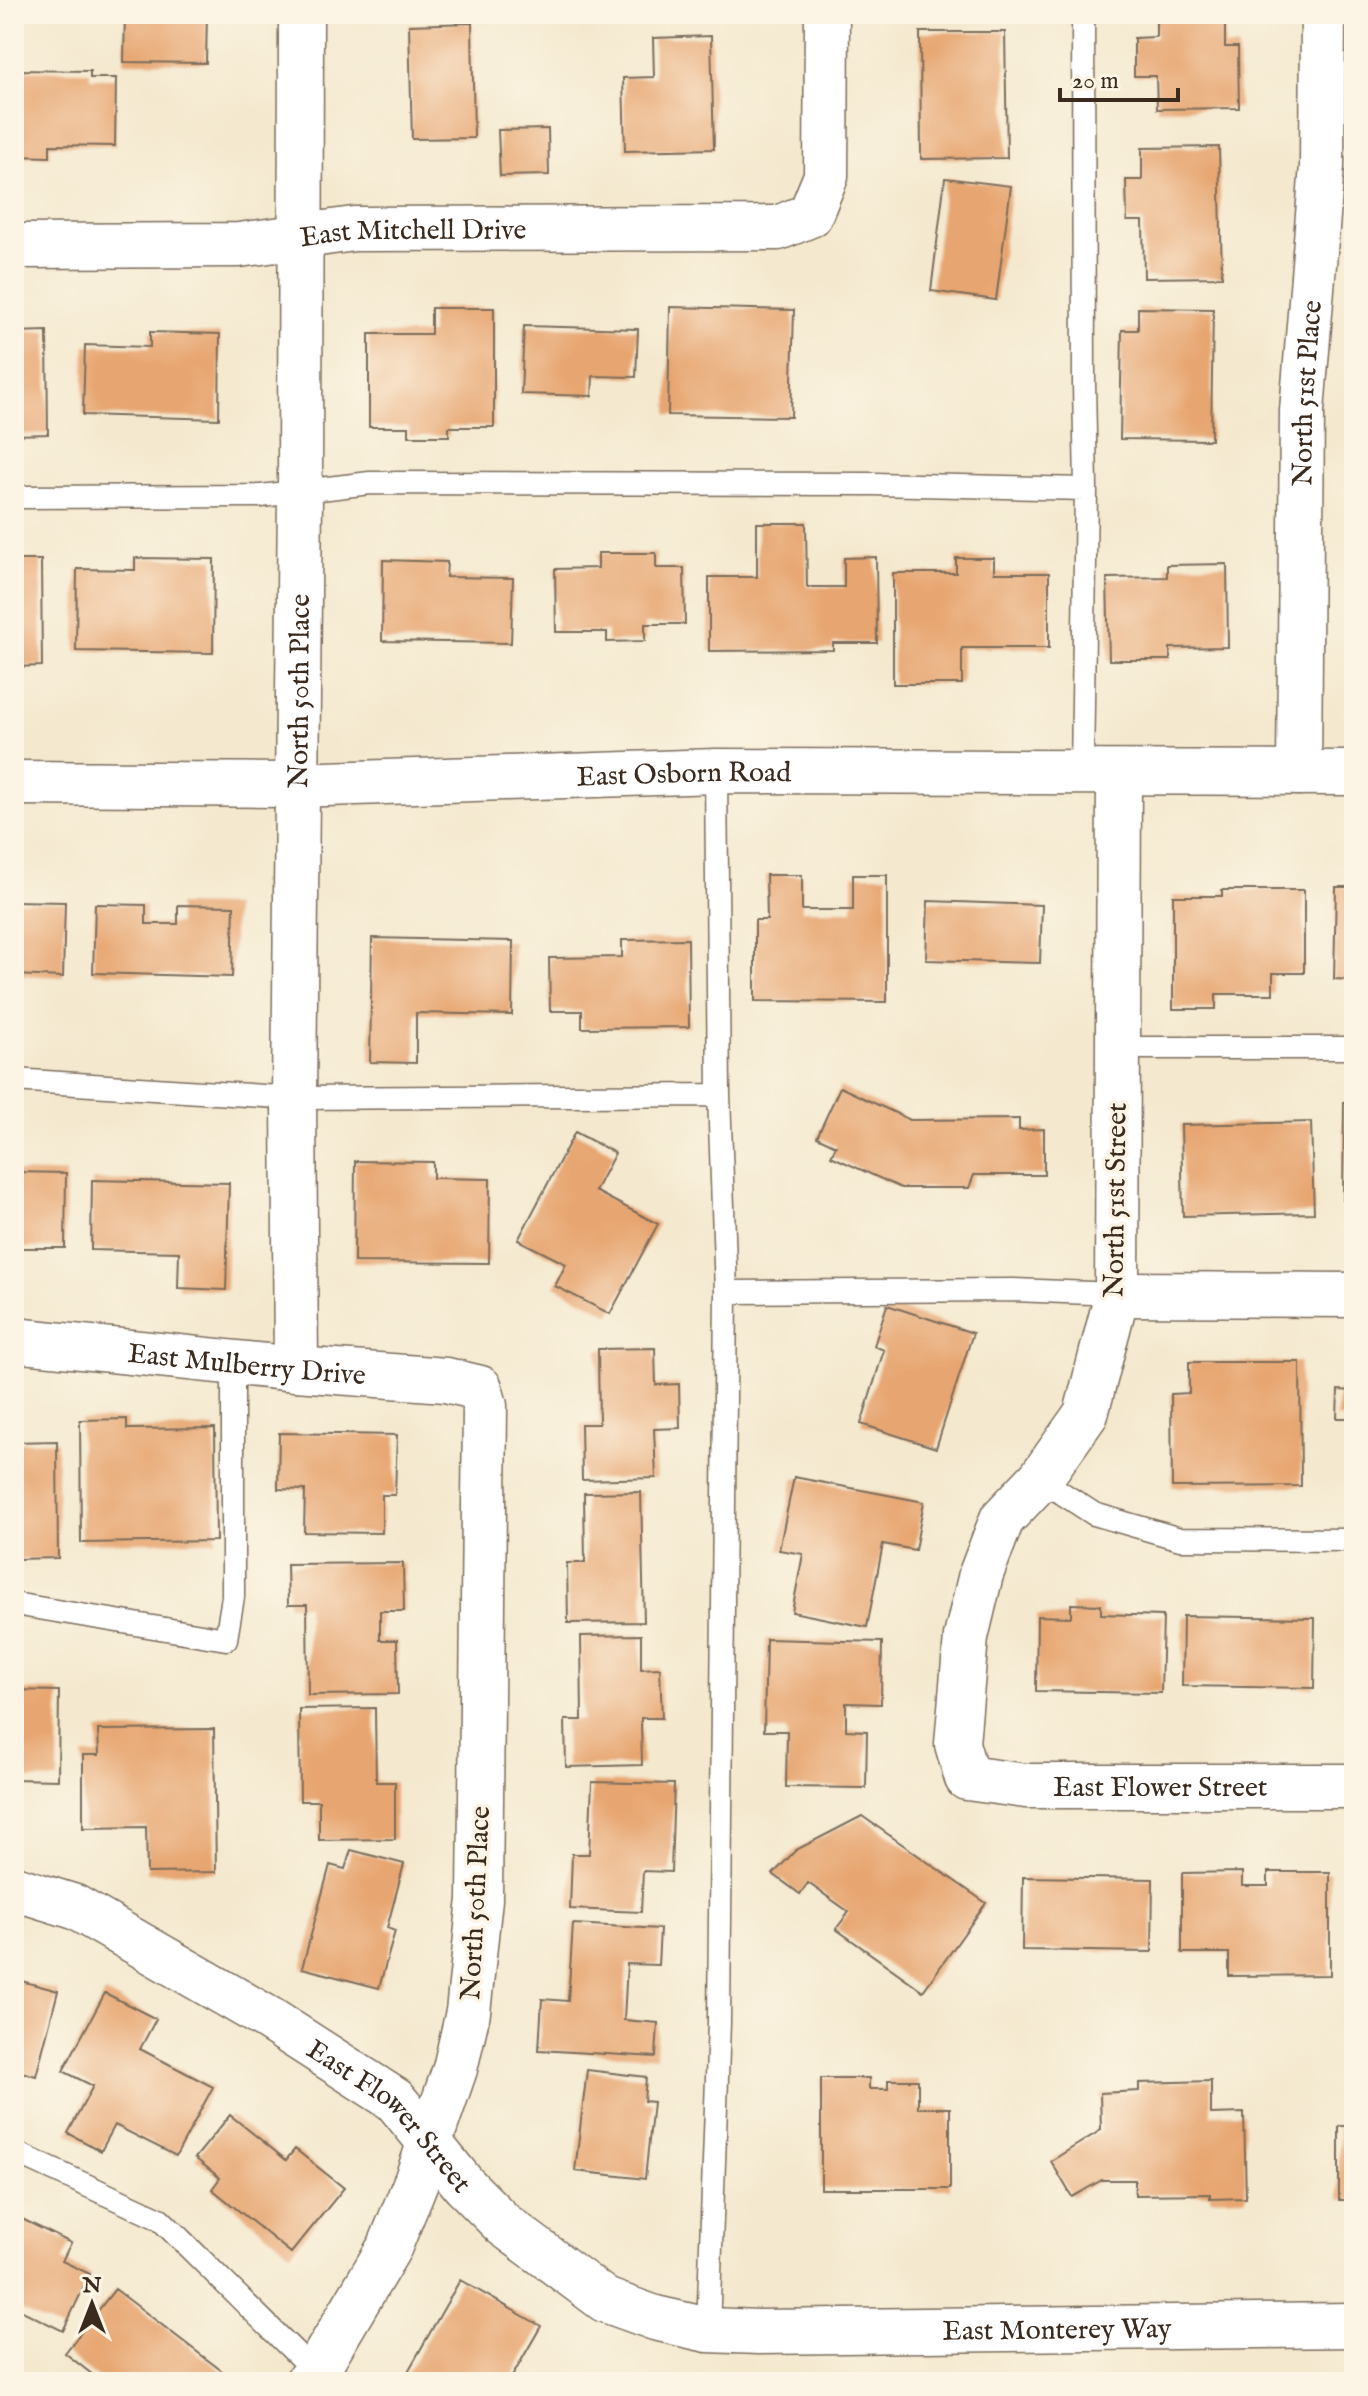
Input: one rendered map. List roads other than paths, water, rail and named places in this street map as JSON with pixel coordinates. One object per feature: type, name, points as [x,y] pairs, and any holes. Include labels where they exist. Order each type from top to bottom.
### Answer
[{"type":"street","name":"North 50th Place","points":[[296,1369],[294,1098],[301,14]]},
{"type":"street","name":"East Mitchell Drive","points":[[14,246],[239,245],[354,229],[778,228],[810,215],[826,176],[827,14]]},
{"type":"street","name":"North 51st Place","points":[[1299,773],[1302,411],[1338,168],[1323,14]]},
{"type":"street","name":"East Osborn Road","points":[[14,783],[296,785],[716,771],[1354,773]]},
{"type":"street","name":"North 51st Street","points":[[967,1778],[957,1744],[966,1637],[981,1574],[1002,1519],[1040,1479],[1086,1414],[1117,1294],[1116,1048],[1100,773]]},
{"type":"street","points":[[1117,1294],[1354,1295]]},
{"type":"street","name":"East Mulberry Drive","points":[[14,1340],[296,1369],[446,1380],[480,1388]]},
{"type":"street","name":"North 50th Place","points":[[316,2379],[390,2246],[430,2141],[462,2042],[468,2012],[480,1899],[485,1406],[480,1388]]},
{"type":"street","name":"East Flower Street","points":[[967,1778],[1026,1786],[1354,1786]]},
{"type":"street","name":"East Flower Street","points":[[14,1888],[75,1907],[269,2019],[395,2100],[464,2185],[503,2224],[605,2300],[655,2318],[708,2330],[759,2332]]},
{"type":"street","name":"East Monterey Way","points":[[759,2332],[1354,2325]]},
{"type":"lane","points":[[1083,14],[1086,489],[1100,773]]},
{"type":"lane","points":[[14,497],[261,496],[370,483],[873,484],[1086,489]]},
{"type":"lane","points":[[708,2330],[719,2022],[726,1292],[719,1095],[716,771]]},
{"type":"lane","points":[[1116,1048],[1354,1048]]},
{"type":"lane","points":[[14,1080],[294,1098],[719,1095]]},
{"type":"lane","points":[[726,1292],[1013,1290],[1117,1294]]},
{"type":"lane","points":[[14,1604],[226,1639],[233,1597],[233,1362]]},
{"type":"lane","points":[[1040,1479],[1094,1514],[1180,1539],[1354,1540]]},
{"type":"lane","points":[[14,2152],[160,2219],[316,2379]]}]
